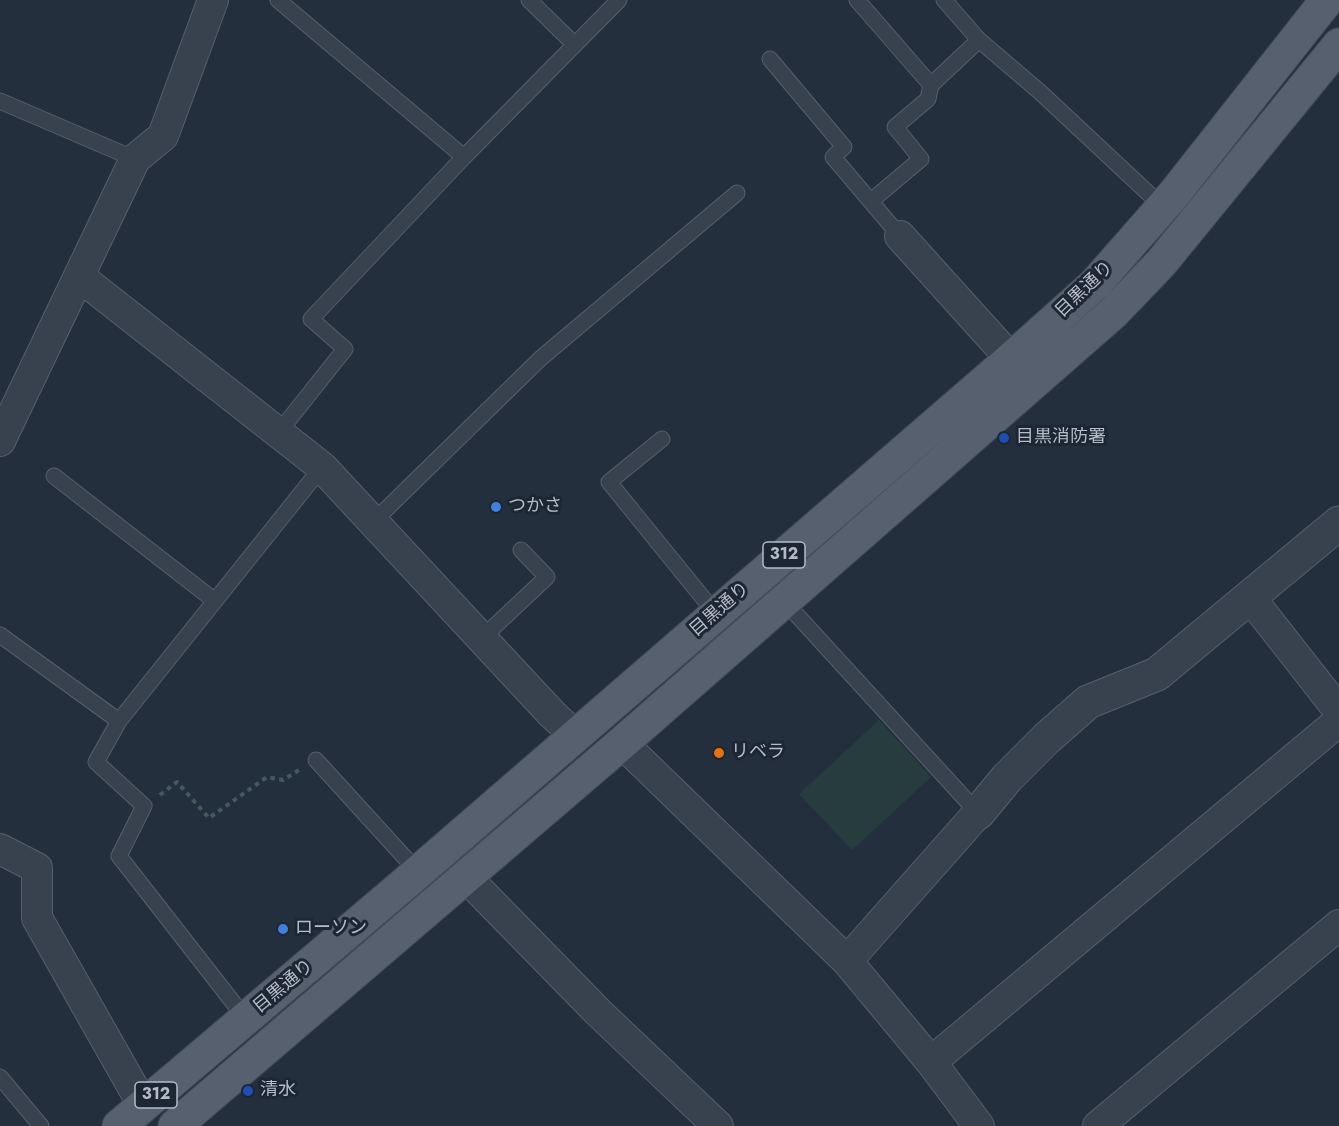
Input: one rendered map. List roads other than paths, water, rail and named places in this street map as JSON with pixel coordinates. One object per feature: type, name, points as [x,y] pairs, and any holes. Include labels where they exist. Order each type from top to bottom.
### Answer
[{"type":"main road","name":"目黒通り","points":[[118,1126],[418,872],[1095,284],[1162,207],[1327,0]]},
{"type":"main road","name":"目黒通り","points":[[176,1126],[622,743],[1114,312],[1161,263],[1339,45]]},
{"type":"street","points":[[0,441],[135,159],[164,136],[213,0]]},
{"type":"street","points":[[900,236],[1011,359]]},
{"type":"street","points":[[80,278],[322,467],[575,735]]},
{"type":"street","points":[[847,961],[1007,778],[1047,738],[1088,702],[1157,674],[1339,523]]},
{"type":"street","points":[[1249,596],[1339,711]]},
{"type":"street","points":[[930,1062],[1339,721]]},
{"type":"street","points":[[622,743],[847,961],[979,1126]]},
{"type":"street","points":[[0,849],[37,868],[37,918],[143,1105]]},
{"type":"street","points":[[466,877],[708,1122]]},
{"type":"street","points":[[1098,1126],[1339,925]]},
{"type":"lane","points":[[278,0],[464,157]]},
{"type":"lane","points":[[529,0],[574,44]]},
{"type":"lane","points":[[279,432],[345,349],[311,319],[464,157],[619,0]]},
{"type":"lane","points":[[857,0],[931,85]]},
{"type":"lane","points":[[944,0],[979,40],[1040,92],[1162,207]]},
{"type":"lane","points":[[871,201],[921,159],[895,127],[928,99],[931,85],[979,40]]},
{"type":"lane","points":[[770,59],[844,147],[833,157],[900,236]]},
{"type":"lane","points":[[0,100],[135,159]]},
{"type":"lane","points":[[373,522],[541,358],[737,193]]},
{"type":"lane","points":[[662,439],[609,482],[716,614]]},
{"type":"lane","points":[[246,1019],[118,856],[144,806],[96,762],[118,721],[322,467]]},
{"type":"lane","points":[[54,476],[214,601]]},
{"type":"lane","points":[[482,638],[547,577],[521,550]]},
{"type":"lane","points":[[784,601],[978,813]]},
{"type":"lane","points":[[0,635],[118,721]]},
{"type":"lane","points":[[316,760],[418,872]]},
{"type":"lane","points":[[0,1077],[41,1126]]},
{"type":"place","name":"目黒消防署","points":[[1004,438]]},
{"type":"place","name":"つかさ","points":[[496,507]]},
{"type":"place","name":"リベラ","points":[[719,753]]},
{"type":"place","name":"ローソン","points":[[283,929]]},
{"type":"place","name":"清水","points":[[248,1091]]}]
